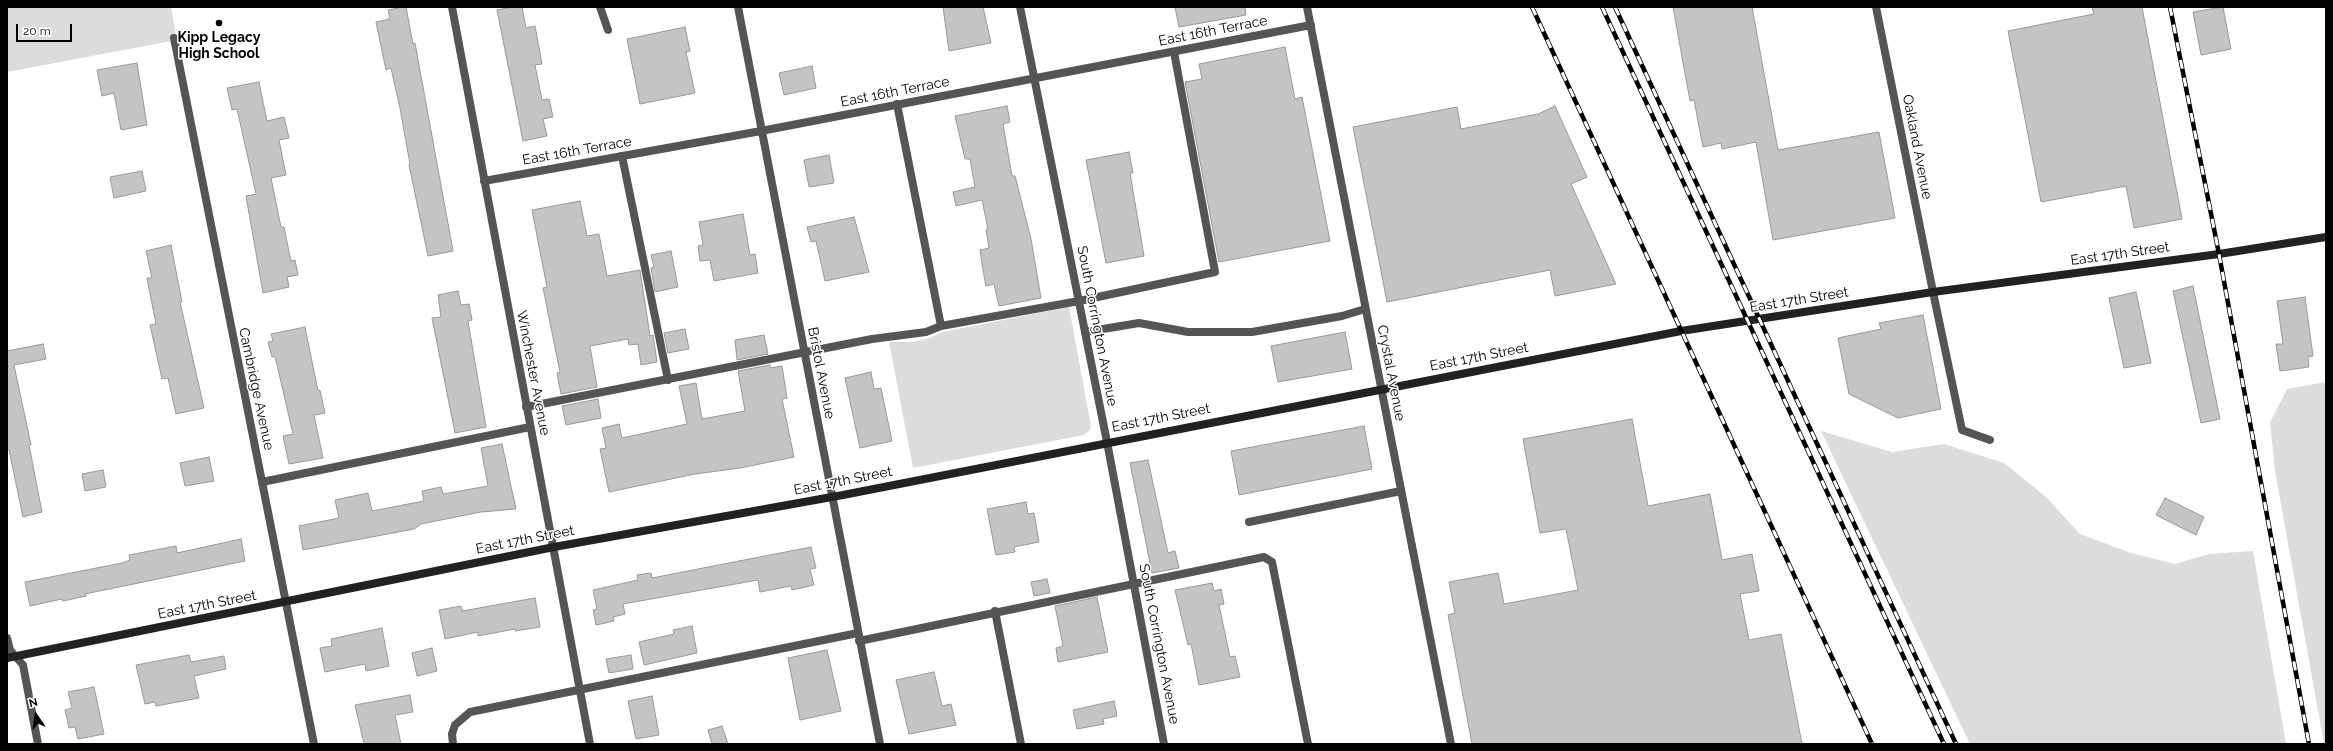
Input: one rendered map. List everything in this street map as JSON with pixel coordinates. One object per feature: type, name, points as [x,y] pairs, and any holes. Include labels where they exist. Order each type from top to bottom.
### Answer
[{"type":"street","name":"Winchester Avenue","points":[[452,7],[590,744]]},
{"type":"street","points":[[600,7],[608,30]]},
{"type":"street","name":"Bristol Avenue","points":[[738,7],[880,744]]},
{"type":"street","name":"South Corrington Avenue","points":[[1020,7],[1033,79],[1107,442],[1164,744]]},
{"type":"street","name":"Crystal Avenue","points":[[1307,7],[1451,744]]},
{"type":"street","name":"Oakland Avenue","points":[[1876,7],[1962,430],[1990,440]]},
{"type":"street","name":"East 16th Terrace","points":[[484,181],[761,131],[1310,25]]},
{"type":"street","name":"Cambridge Avenue","points":[[174,38],[314,744]]},
{"type":"street","points":[[526,408],[804,353],[872,338],[926,332],[941,326],[1079,301],[1216,272],[1174,52]]},
{"type":"street","points":[[898,104],[941,326]]},
{"type":"street","points":[[622,156],[668,380]]},
{"type":"street","name":"East 17th Street","points":[[7,658],[554,547],[832,497],[1107,442],[1681,331],[1933,292],[2219,254],[2326,237]]},
{"type":"street","points":[[1085,332],[1139,323],[1188,332],[1252,332],[1342,316],[1365,309]]},
{"type":"street","points":[[262,482],[530,427]]},
{"type":"street","points":[[1249,522],[1401,490]]},
{"type":"street","points":[[453,744],[452,734],[455,724],[470,712],[579,689],[995,611],[1264,557],[1272,562],[1308,744]]},
{"type":"street","points":[[995,611],[1022,744]]},
{"type":"street","points":[[7,638],[10,650],[23,664],[38,744]]},
{"type":"shaded area","points":[[7,7],[171,7],[177,40],[7,72]]},
{"type":"shaded area","points":[[1069,307],[1091,426],[1089,431],[1084,435],[913,468],[889,342],[911,342],[930,338],[942,332]]},
{"type":"shaded area","points":[[2326,382],[2326,744],[2324,744],[2275,471],[2270,422],[2287,389]]},
{"type":"shaded area","points":[[1821,431],[1892,452],[1944,444],[2004,463],[2046,497],[2080,534],[2131,553],[2175,564],[2209,554],[2253,551],[2286,744],[1970,744]]},
{"type":"building","points":[[406,7],[413,44],[415,43],[453,251],[428,256],[409,165],[400,108],[391,68],[386,70],[376,22],[390,19],[388,10]]},
{"type":"building","points":[[522,7],[526,28],[535,26],[542,64],[535,65],[542,100],[549,99],[553,117],[543,119],[547,136],[523,141],[497,10]]},
{"type":"building","points":[[943,7],[983,7],[991,43],[949,51]]},
{"type":"building","points":[[1175,7],[1245,7],[1246,15],[1179,27]]},
{"type":"building","points":[[1673,7],[1752,7],[1778,150],[1879,132],[1895,218],[1773,240],[1756,142],[1722,149],[1721,143],[1703,147],[1694,100],[1690,101]]},
{"type":"building","points":[[2092,7],[2142,7],[2182,219],[2134,228],[2126,186],[2041,202],[2008,31],[2094,14]]},
{"type":"building","points":[[2223,7],[2231,49],[2201,55],[2193,12]]},
{"type":"building","points":[[685,27],[690,51],[686,52],[695,93],[640,104],[627,39]]},
{"type":"building","points":[[1285,47],[1295,99],[1302,97],[1330,241],[1219,262],[1185,82],[1202,79],[1199,64]]},
{"type":"building","points":[[137,63],[147,125],[121,130],[114,93],[102,96],[97,70]]},
{"type":"building","points":[[812,66],[816,88],[784,95],[779,73]]},
{"type":"building","points":[[259,82],[267,121],[284,117],[289,138],[279,140],[286,175],[271,178],[281,227],[284,227],[291,261],[295,260],[298,275],[287,277],[289,287],[263,293],[246,196],[256,194],[237,109],[232,110],[227,88]]},
{"type":"building","points":[[1007,106],[1010,122],[1003,124],[1012,176],[1015,176],[1031,239],[1041,298],[999,306],[994,284],[986,286],[983,270],[980,250],[989,248],[986,230],[988,229],[982,200],[956,206],[953,192],[975,187],[970,159],[965,159],[955,116]]},
{"type":"building","points":[[1555,106],[1587,177],[1571,184],[1616,284],[1555,296],[1550,270],[1387,302],[1353,127],[1457,107],[1461,129],[1538,114]]},
{"type":"building","points":[[1129,152],[1133,173],[1130,173],[1144,256],[1106,263],[1086,160]]},
{"type":"building","points":[[829,155],[834,183],[809,187],[804,160]]},
{"type":"building","points":[[142,171],[146,191],[114,198],[110,177]]},
{"type":"building","points":[[580,201],[587,236],[599,234],[607,276],[640,270],[650,336],[653,335],[657,362],[641,365],[638,344],[629,345],[628,339],[590,346],[597,387],[561,394],[557,373],[560,372],[543,288],[547,287],[532,210]]},
{"type":"building","points":[[743,214],[750,255],[755,254],[758,273],[714,281],[710,260],[700,261],[698,246],[703,245],[699,222]]},
{"type":"building","points":[[854,217],[869,272],[825,281],[816,241],[811,242],[807,227]]},
{"type":"building","points":[[171,245],[182,302],[180,302],[204,408],[176,414],[168,378],[162,379],[150,325],[156,324],[147,278],[152,278],[146,251]]},
{"type":"building","points":[[671,251],[678,287],[655,292],[651,268],[654,267],[651,255]]},
{"type":"building","points":[[2193,286],[2220,419],[2201,423],[2173,291]]},
{"type":"building","points":[[458,291],[461,305],[469,304],[472,320],[468,321],[486,427],[455,433],[432,318],[441,317],[438,295]]},
{"type":"building","points":[[2136,292],[2151,363],[2124,368],[2109,298]]},
{"type":"building","points":[[2305,297],[2313,356],[2308,357],[2309,367],[2280,371],[2276,344],[2283,344],[2277,301]]},
{"type":"building","points":[[1923,315],[1941,409],[1898,418],[1849,394],[1838,338],[1881,329],[1879,323]]},
{"type":"building","points":[[305,327],[318,391],[320,390],[325,413],[314,415],[323,458],[289,464],[283,436],[293,434],[275,356],[272,357],[268,342],[273,341],[271,334]]},
{"type":"building","points":[[685,329],[689,349],[668,353],[664,333]]},
{"type":"building","points":[[1345,332],[1352,369],[1278,382],[1271,346]]},
{"type":"building","points":[[764,335],[768,354],[737,360],[735,340]]},
{"type":"building","points":[[43,344],[46,359],[14,365],[31,445],[29,445],[42,512],[23,517],[9,450],[7,450],[7,351]]},
{"type":"building","points":[[770,365],[770,368],[782,366],[787,398],[782,399],[794,457],[740,468],[695,474],[609,492],[600,449],[606,448],[602,428],[619,424],[622,438],[687,424],[679,386],[696,383],[702,419],[745,411],[738,371]]},
{"type":"building","points":[[871,372],[874,389],[881,388],[892,441],[860,448],[845,378]]},
{"type":"building","points":[[598,399],[601,418],[566,425],[562,406]]},
{"type":"building","points":[[1632,419],[1648,506],[1710,494],[1722,560],[1752,554],[1759,591],[1740,594],[1749,640],[1781,634],[1802,744],[1472,744],[1448,615],[1455,613],[1449,582],[1498,573],[1504,604],[1578,590],[1566,529],[1540,533],[1523,439]]},
{"type":"building","points":[[1364,426],[1372,469],[1239,495],[1231,451]]},
{"type":"building","points":[[502,444],[516,509],[481,512],[421,524],[414,529],[303,550],[299,526],[339,518],[335,500],[368,493],[372,511],[424,501],[422,491],[441,487],[443,494],[488,486],[481,448]]},
{"type":"building","points":[[209,457],[214,481],[185,486],[180,463]]},
{"type":"building","points":[[1148,460],[1168,553],[1175,551],[1179,568],[1152,573],[1130,463]]},
{"type":"building","points":[[103,470],[106,487],[85,491],[82,474]]},
{"type":"building","points":[[2165,498],[2204,517],[2196,535],[2156,515]]},
{"type":"building","points":[[1026,502],[1028,514],[1034,513],[1039,542],[1014,547],[1015,552],[996,555],[987,509]]},
{"type":"building","points":[[241,539],[245,561],[85,594],[86,596],[63,601],[62,599],[30,606],[25,582],[122,563],[130,560],[129,555],[176,546],[177,553]]},
{"type":"building","points":[[811,547],[816,568],[810,569],[814,585],[792,590],[791,586],[760,592],[758,580],[623,604],[625,614],[613,617],[614,621],[596,625],[593,610],[597,609],[593,590],[638,580],[637,575],[651,573],[652,578]]},
{"type":"building","points":[[1047,579],[1050,593],[1034,596],[1031,582]]},
{"type":"building","points":[[1212,583],[1214,591],[1221,589],[1224,604],[1219,605],[1230,657],[1235,656],[1240,677],[1199,685],[1191,644],[1188,645],[1175,590]]},
{"type":"building","points":[[1097,597],[1108,652],[1058,662],[1056,648],[1063,646],[1055,606]]},
{"type":"building","points":[[535,598],[540,627],[515,631],[515,629],[478,636],[478,632],[445,639],[439,610],[461,606],[462,611]]},
{"type":"building","points":[[692,626],[697,653],[644,665],[639,642],[674,634],[673,630]]},
{"type":"building","points":[[382,628],[389,666],[366,671],[365,664],[325,672],[320,648],[332,646],[331,639]]},
{"type":"building","points":[[432,648],[437,671],[417,676],[412,653]]},
{"type":"building","points":[[827,650],[841,711],[800,720],[788,658]]},
{"type":"building","points":[[189,655],[191,662],[224,656],[226,669],[194,676],[199,698],[156,706],[155,702],[145,704],[136,665]]},
{"type":"building","points":[[631,655],[633,669],[609,673],[606,659]]},
{"type":"building","points":[[934,672],[942,706],[951,704],[956,725],[909,734],[896,680]]},
{"type":"building","points":[[94,687],[104,734],[78,739],[75,727],[69,728],[65,710],[72,708],[68,692]]},
{"type":"building","points":[[410,695],[413,712],[395,715],[401,744],[364,744],[355,705]]},
{"type":"building","points":[[652,696],[659,735],[636,739],[628,701]]},
{"type":"building","points":[[1114,701],[1117,716],[1103,719],[1104,724],[1077,729],[1073,710]]},
{"type":"building","points":[[722,726],[728,744],[712,744],[708,730]]},
{"type":"railway","points":[[1532,7],[1872,744]]},
{"type":"railway","points":[[1602,7],[1944,744]]},
{"type":"railway","points":[[1615,7],[1956,744]]},
{"type":"railway","points":[[2170,7],[2219,254],[2309,744]]},
{"type":"place","name":"Kipp Legacy High School","points":[[219,23]]}]
